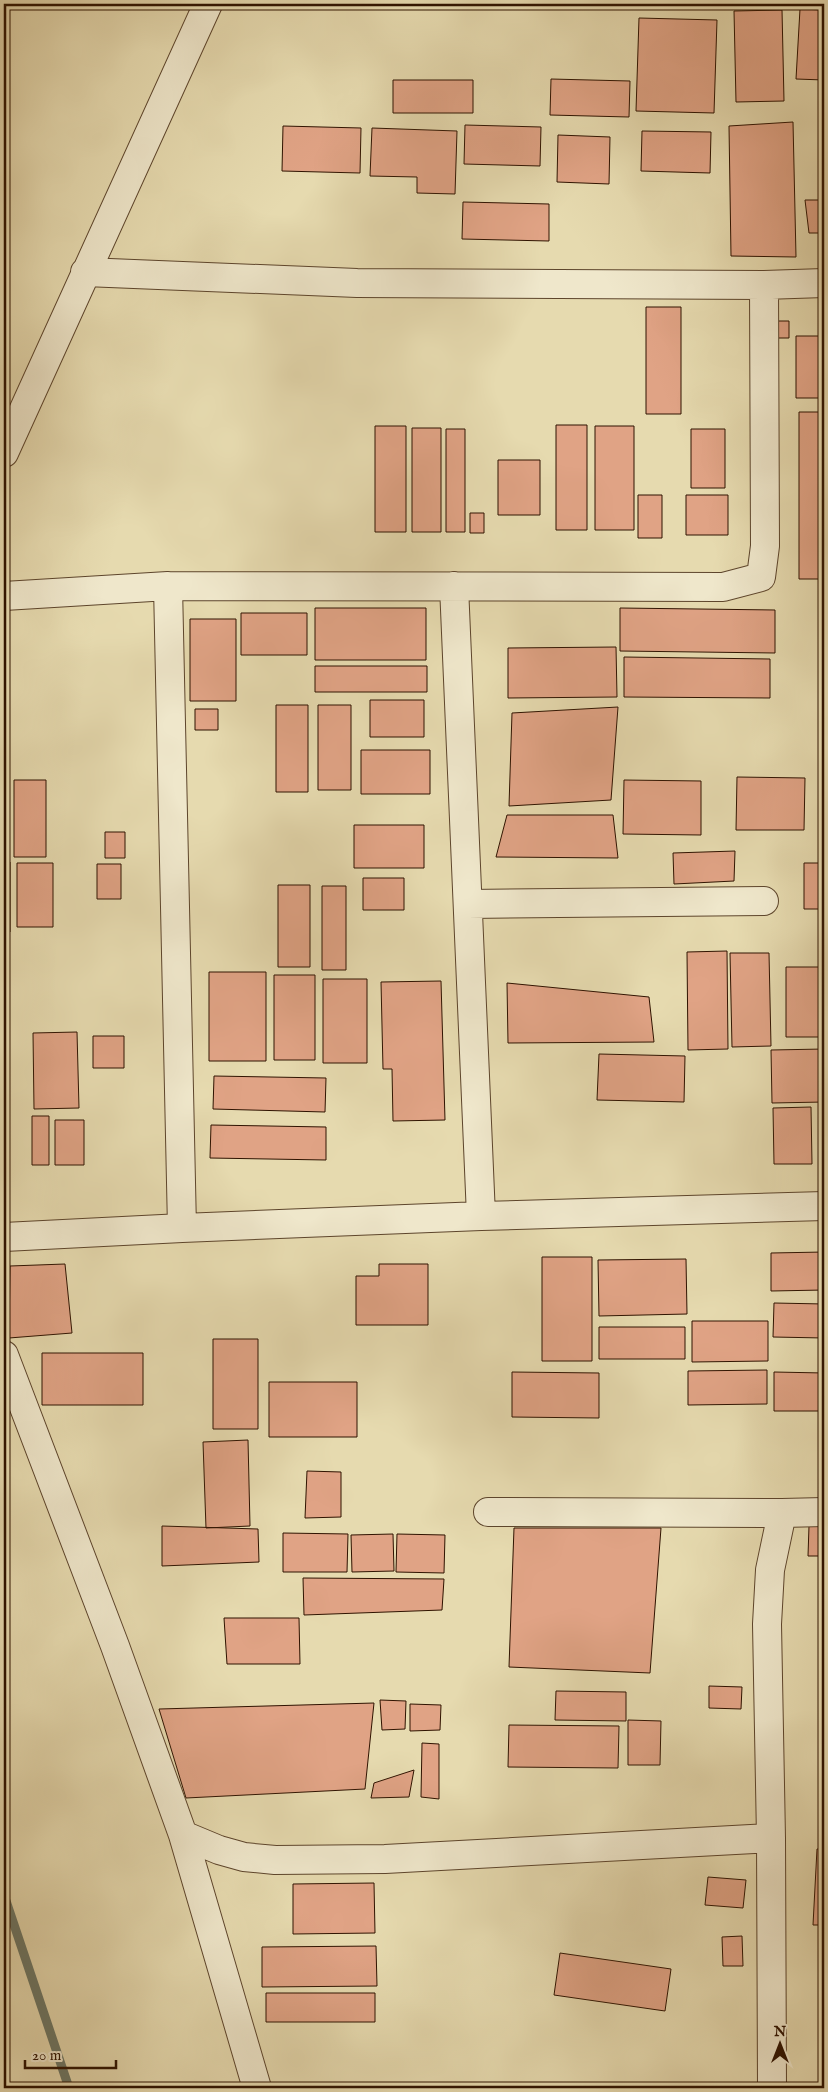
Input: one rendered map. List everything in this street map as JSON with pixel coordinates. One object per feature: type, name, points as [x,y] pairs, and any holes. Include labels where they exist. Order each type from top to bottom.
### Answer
[{"type":"street","points":[[4,453],[208,4]]},
{"type":"street","points":[[85,272],[357,283],[764,285],[824,283]]},
{"type":"street","points":[[4,596],[168,586],[723,587],[761,577],[766,546],[764,285]]},
{"type":"street","points":[[168,586],[182,1228]]},
{"type":"street","points":[[454,586],[481,1216]]},
{"type":"street","points":[[468,904],[764,901]]},
{"type":"street","points":[[4,1237],[481,1216],[824,1206]]},
{"type":"street","points":[[4,1355],[115,1646],[183,1836],[257,2088]]},
{"type":"street","points":[[488,1512],[824,1512]]},
{"type":"street","points":[[772,2088],[771,1838],[767,1624],[770,1570],[782,1512]]},
{"type":"street","points":[[183,1836],[219,1850],[244,1857],[275,1860],[385,1859],[771,1838]]},
{"type":"building","points":[[800,9],[824,10],[824,80],[796,79]]},
{"type":"building","points":[[782,10],[784,101],[736,102],[734,11]]},
{"type":"building","points":[[639,18],[717,20],[714,113],[636,111]]},
{"type":"building","points":[[551,79],[630,81],[629,117],[550,115]]},
{"type":"building","points":[[393,80],[473,80],[473,113],[393,113]]},
{"type":"building","points":[[793,122],[796,257],[731,256],[729,126]]},
{"type":"building","points":[[465,125],[541,127],[540,166],[464,164]]},
{"type":"building","points":[[283,126],[361,128],[360,173],[282,171]]},
{"type":"building","points":[[372,128],[457,131],[455,194],[417,193],[417,177],[370,176]]},
{"type":"building","points":[[642,131],[711,132],[710,173],[641,171]]},
{"type":"building","points":[[558,135],[610,137],[609,184],[557,182]]},
{"type":"building","points":[[805,200],[824,200],[824,233],[809,233]]},
{"type":"building","points":[[463,202],[549,204],[549,241],[462,239]]},
{"type":"building","points":[[646,307],[681,307],[681,414],[646,414]]},
{"type":"building","points":[[770,321],[789,321],[789,338],[770,338]]},
{"type":"building","points":[[796,336],[824,336],[824,398],[796,398]]},
{"type":"building","points":[[799,412],[824,412],[824,579],[799,579]]},
{"type":"building","points":[[556,425],[587,425],[587,530],[556,530]]},
{"type":"building","points":[[375,426],[406,426],[406,532],[375,532]]},
{"type":"building","points":[[595,426],[634,426],[634,530],[595,530]]},
{"type":"building","points":[[412,428],[441,428],[441,532],[412,532]]},
{"type":"building","points":[[446,429],[465,429],[465,532],[446,532]]},
{"type":"building","points":[[691,429],[725,429],[725,488],[691,488]]},
{"type":"building","points":[[498,460],[540,460],[540,515],[498,515]]},
{"type":"building","points":[[638,495],[662,495],[662,538],[638,538]]},
{"type":"building","points":[[686,495],[728,495],[728,535],[686,535]]},
{"type":"building","points":[[470,513],[484,513],[484,533],[470,533]]},
{"type":"building","points":[[315,608],[426,608],[426,660],[315,660]]},
{"type":"building","points":[[620,608],[775,610],[775,653],[620,651]]},
{"type":"building","points":[[241,613],[307,613],[307,655],[241,655]]},
{"type":"building","points":[[190,619],[236,619],[236,701],[190,701]]},
{"type":"building","points":[[616,647],[617,697],[508,698],[508,648]]},
{"type":"building","points":[[624,657],[770,659],[770,698],[624,697]]},
{"type":"building","points":[[315,666],[427,666],[427,692],[315,692]]},
{"type":"building","points":[[370,700],[424,700],[424,737],[370,737]]},
{"type":"building","points":[[276,705],[308,705],[308,792],[276,792]]},
{"type":"building","points":[[318,705],[351,705],[351,790],[318,790]]},
{"type":"building","points":[[618,707],[611,800],[509,806],[512,713]]},
{"type":"building","points":[[195,709],[218,709],[218,730],[195,730]]},
{"type":"building","points":[[361,750],[430,750],[430,794],[361,794]]},
{"type":"building","points":[[737,777],[805,778],[804,830],[736,830]]},
{"type":"building","points":[[14,780],[46,780],[46,857],[14,857]]},
{"type":"building","points":[[624,780],[701,781],[701,835],[623,834]]},
{"type":"building","points":[[507,815],[613,815],[618,858],[496,857]]},
{"type":"building","points":[[354,825],[424,825],[424,868],[354,868]]},
{"type":"building","points":[[105,832],[125,832],[125,858],[105,858]]},
{"type":"building","points":[[735,851],[734,881],[674,884],[673,853]]},
{"type":"building","points":[[4,862],[10,862],[10,932],[4,932]]},
{"type":"building","points":[[17,863],[53,863],[53,927],[17,927]]},
{"type":"building","points":[[804,863],[824,863],[824,909],[804,909]]},
{"type":"building","points":[[97,864],[121,864],[121,899],[97,899]]},
{"type":"building","points":[[363,878],[404,878],[404,910],[363,910]]},
{"type":"building","points":[[278,885],[310,885],[310,967],[278,967]]},
{"type":"building","points":[[322,886],[346,886],[346,970],[322,970]]},
{"type":"building","points":[[727,951],[728,1049],[688,1050],[687,952]]},
{"type":"building","points":[[730,953],[769,953],[771,1046],[732,1047]]},
{"type":"building","points":[[786,967],[824,967],[824,1037],[786,1037]]},
{"type":"building","points":[[209,972],[266,972],[266,1061],[209,1061]]},
{"type":"building","points":[[274,975],[315,975],[315,1060],[274,1060]]},
{"type":"building","points":[[323,979],[367,979],[367,1063],[323,1063]]},
{"type":"building","points":[[441,981],[445,1120],[393,1121],[392,1069],[383,1069],[381,982]]},
{"type":"building","points":[[507,983],[649,997],[654,1042],[508,1043]]},
{"type":"building","points":[[77,1032],[79,1108],[34,1109],[33,1033]]},
{"type":"building","points":[[93,1036],[124,1036],[124,1068],[93,1068]]},
{"type":"building","points":[[824,1049],[824,1102],[772,1103],[771,1050]]},
{"type":"building","points":[[599,1054],[685,1056],[684,1102],[597,1100]]},
{"type":"building","points":[[214,1076],[326,1078],[325,1112],[213,1109]]},
{"type":"building","points":[[811,1107],[812,1164],[774,1164],[773,1108]]},
{"type":"building","points":[[32,1116],[49,1116],[49,1165],[32,1165]]},
{"type":"building","points":[[55,1120],[84,1120],[84,1165],[55,1165]]},
{"type":"building","points":[[211,1125],[326,1127],[326,1160],[210,1158]]},
{"type":"building","points":[[824,1252],[824,1290],[771,1291],[771,1253]]},
{"type":"building","points":[[542,1257],[592,1257],[592,1361],[542,1361]]},
{"type":"building","points":[[686,1259],[687,1314],[599,1316],[598,1260]]},
{"type":"building","points":[[65,1264],[72,1333],[9,1338],[10,1266]]},
{"type":"building","points":[[379,1264],[428,1264],[428,1325],[356,1325],[356,1276],[379,1276]]},
{"type":"building","points":[[774,1303],[824,1304],[824,1338],[773,1337]]},
{"type":"building","points":[[692,1321],[768,1321],[768,1361],[692,1362]]},
{"type":"building","points":[[599,1327],[685,1327],[685,1359],[599,1359]]},
{"type":"building","points":[[213,1339],[258,1339],[258,1429],[213,1429]]},
{"type":"building","points":[[42,1353],[143,1353],[143,1405],[42,1405]]},
{"type":"building","points":[[767,1370],[767,1404],[688,1405],[688,1371]]},
{"type":"building","points":[[512,1372],[599,1373],[599,1418],[512,1417]]},
{"type":"building","points":[[774,1372],[824,1373],[824,1411],[774,1411]]},
{"type":"building","points":[[269,1382],[357,1382],[357,1437],[269,1437]]},
{"type":"building","points":[[248,1440],[250,1526],[206,1528],[203,1442]]},
{"type":"building","points":[[307,1471],[341,1472],[341,1517],[305,1518]]},
{"type":"building","points":[[824,1525],[824,1556],[808,1556],[809,1526]]},
{"type":"building","points":[[162,1526],[258,1529],[259,1562],[162,1566]]},
{"type":"building","points":[[514,1528],[661,1528],[650,1673],[509,1667]]},
{"type":"building","points":[[283,1533],[348,1534],[347,1572],[283,1572]]},
{"type":"building","points":[[393,1534],[394,1571],[352,1572],[351,1535]]},
{"type":"building","points":[[397,1534],[445,1535],[444,1573],[396,1572]]},
{"type":"building","points":[[303,1578],[444,1579],[442,1610],[304,1615]]},
{"type":"building","points":[[822,1583],[824,1583],[824,1644],[822,1644]]},
{"type":"building","points":[[224,1618],[299,1618],[300,1664],[227,1664]]},
{"type":"building","points":[[823,1650],[824,1650],[824,1807]]},
{"type":"building","points":[[709,1686],[742,1687],[741,1709],[709,1708]]},
{"type":"building","points":[[556,1691],[626,1692],[626,1721],[555,1720]]},
{"type":"building","points":[[380,1700],[406,1701],[405,1729],[382,1730]]},
{"type":"building","points":[[374,1703],[365,1789],[186,1798],[159,1709]]},
{"type":"building","points":[[410,1704],[441,1705],[440,1730],[410,1731]]},
{"type":"building","points":[[628,1720],[661,1721],[660,1765],[628,1765]]},
{"type":"building","points":[[509,1725],[619,1726],[618,1768],[508,1767]]},
{"type":"building","points":[[422,1743],[439,1744],[439,1799],[421,1797]]},
{"type":"building","points":[[414,1770],[409,1797],[371,1798],[374,1783]]},
{"type":"building","points":[[817,1849],[824,1849],[824,1925],[813,1925]]},
{"type":"building","points":[[708,1877],[746,1880],[743,1908],[705,1905]]},
{"type":"building","points":[[374,1883],[375,1933],[293,1934],[293,1884]]},
{"type":"building","points":[[742,1936],[743,1966],[723,1966],[722,1937]]},
{"type":"building","points":[[376,1946],[377,1986],[262,1987],[262,1947]]},
{"type":"building","points":[[560,1953],[671,1969],[665,2011],[554,1995]]},
{"type":"building","points":[[266,1993],[375,1993],[375,2022],[266,2022]]},
{"type":"waterway","points":[[4,1895],[69,2088]]}]
